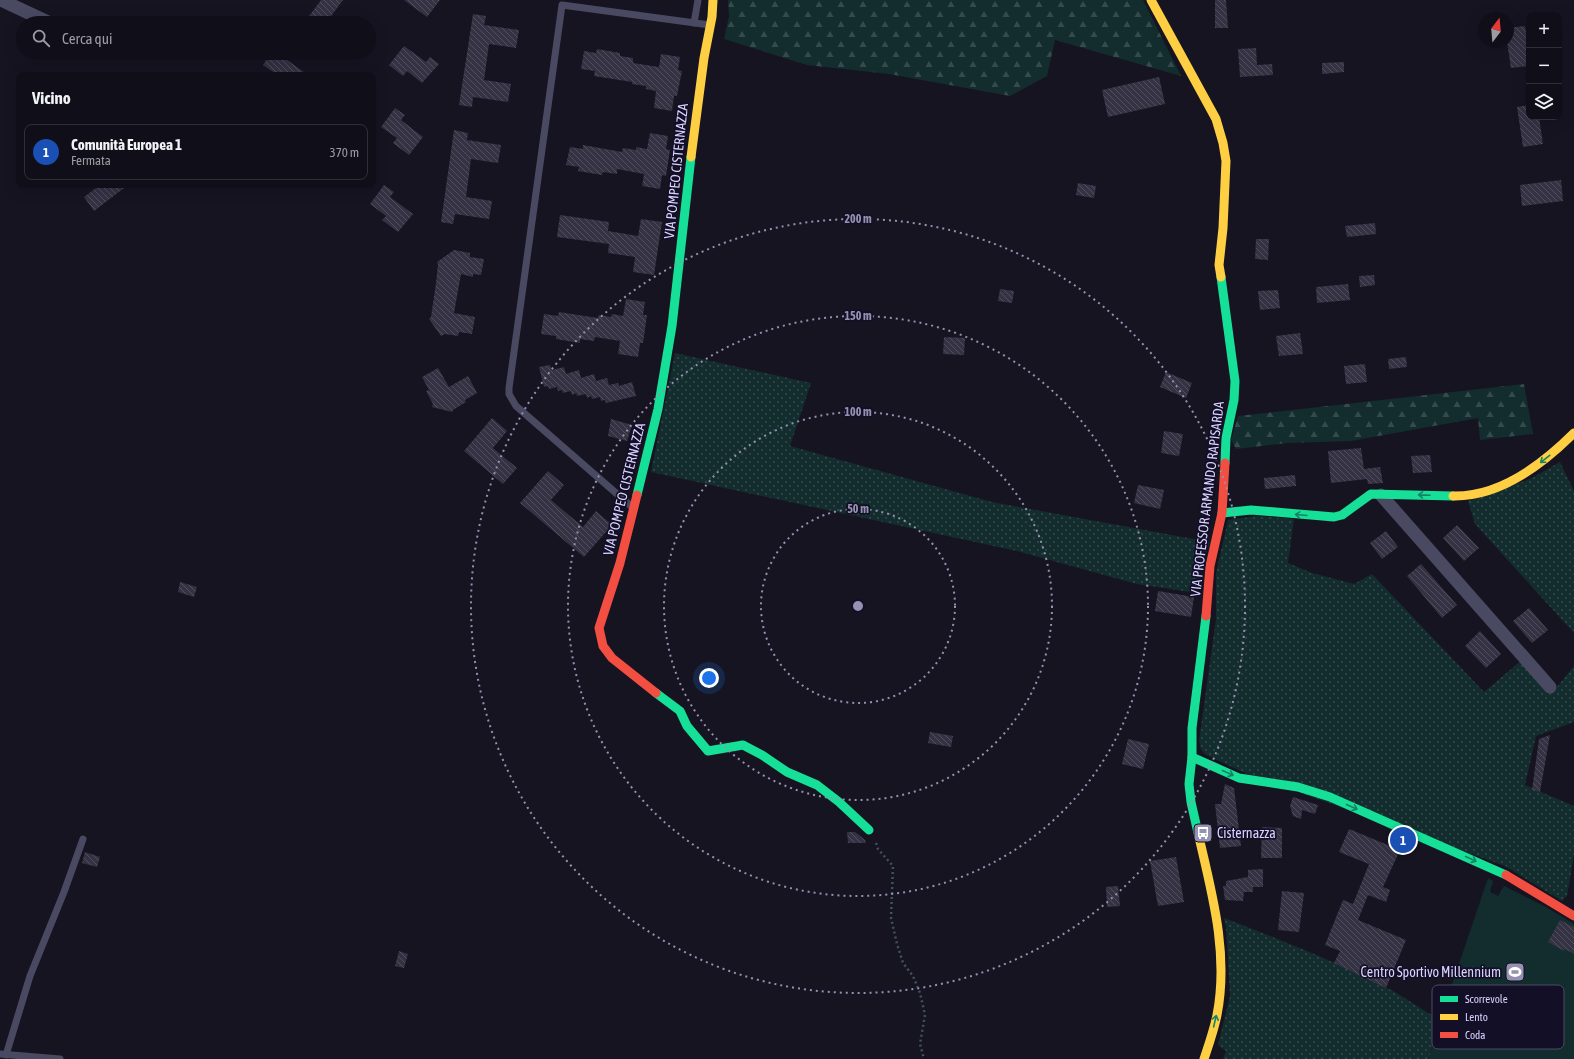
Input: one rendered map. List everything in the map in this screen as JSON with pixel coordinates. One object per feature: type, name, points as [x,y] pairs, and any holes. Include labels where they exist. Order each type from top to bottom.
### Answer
[{"type":"street","points":[[1,0],[35,16]]},
{"type":"street","name":"VIA POMPEO CISTERNAZZA","points":[[713,0],[689,172],[672,326],[658,409],[617,575],[610,591],[599,628],[603,646],[612,658],[680,711],[688,726],[708,751],[742,745],[762,755],[786,772],[817,785],[839,802],[869,830]]},
{"type":"street","name":"VIA PROFESSOR ARMANDO RAPISARDA","points":[[1151,0],[1216,119],[1223,143],[1226,161],[1223,228],[1219,265],[1232,352],[1235,381],[1234,400],[1226,438],[1222,513],[1210,566],[1208,598],[1192,728],[1192,756],[1189,784],[1191,802],[1217,916],[1220,980],[1219,1000],[1212,1034],[1204,1059]]},
{"type":"street","points":[[1222,513],[1251,510],[1334,517],[1342,515],[1371,494],[1465,496],[1485,491],[1522,476],[1556,451],[1574,433]]},
{"type":"street","points":[[1381,495],[1550,687]]},
{"type":"street","points":[[1192,756],[1240,778],[1298,787],[1330,797],[1502,873],[1574,916]]},
{"type":"lane","points":[[694,23],[698,0]]},
{"type":"lane","points":[[634,509],[516,406],[509,394],[562,3],[710,25]]},
{"type":"lane","points":[[60,1058],[3,1054],[30,976],[64,892],[83,839]]},
{"type":"path","points":[[869,830],[878,849],[893,866],[891,918],[903,963],[912,976],[920,993],[925,1015],[920,1044],[924,1059]]},
{"type":"green space","points":[[728,0],[1143,0],[1181,76],[1055,40],[1047,76],[1010,96],[889,74],[807,65],[724,39],[729,16]]},
{"type":"green space","points":[[675,353],[811,383],[790,446],[992,502],[1210,542],[1201,568],[1197,593],[1137,584],[1017,551],[651,472]]},
{"type":"green space","points":[[1524,384],[1533,434],[1480,440],[1478,418],[1351,441],[1287,443],[1236,449],[1231,440],[1238,416]]},
{"type":"green space","points":[[1560,462],[1574,491],[1574,633],[1475,524],[1468,501],[1530,479]]},
{"type":"green space","points":[[1257,516],[1294,519],[1288,563],[1312,573],[1354,584],[1372,574],[1484,692],[1522,660],[1552,693],[1574,666],[1574,722],[1536,736],[1525,785],[1574,806],[1574,855],[1567,896],[1562,901],[1505,866],[1245,773],[1206,755],[1201,750],[1199,741],[1216,619],[1216,573],[1228,520]]},
{"type":"green space","points":[[1488,878],[1493,881],[1490,892],[1498,896],[1504,886],[1546,907],[1574,924],[1574,1059],[1429,1059],[1432,1048],[1564,1049],[1564,985],[1452,985]]},
{"type":"green space","points":[[1224,918],[1288,943],[1351,970],[1393,991],[1432,1015],[1432,1048],[1429,1059],[1223,1059],[1226,1051],[1218,1045],[1230,996],[1226,927]]},
{"type":"building","points":[[321,0],[343,0],[331,16],[309,16]]},
{"type":"building","points":[[404,0],[440,0],[427,17]]},
{"type":"building","points":[[1215,0],[1226,0],[1228,28],[1215,28]]},
{"type":"building","points":[[473,14],[486,16],[484,25],[519,30],[516,48],[489,44],[484,80],[511,84],[508,102],[473,97],[472,107],[459,105]]},
{"type":"building","points":[[1525,26],[1526,66],[1511,68],[1508,48],[1514,48],[1514,27]]},
{"type":"building","points":[[404,46],[426,62],[430,57],[439,64],[422,83],[407,71],[403,76],[389,65]]},
{"type":"building","points":[[1256,48],[1257,65],[1272,64],[1273,75],[1240,77],[1238,49]]},
{"type":"building","points":[[597,49],[620,53],[620,56],[633,58],[633,63],[659,67],[661,54],[680,57],[678,70],[682,71],[677,96],[674,96],[672,111],[654,108],[656,91],[646,89],[646,86],[632,84],[632,82],[594,76],[595,71],[581,69],[584,51],[596,53]]},
{"type":"building","points":[[266,60],[287,60],[304,72],[274,72],[263,65]]},
{"type":"building","points":[[1344,62],[1344,72],[1322,74],[1322,63]]},
{"type":"building","points":[[1159,77],[1165,104],[1108,117],[1102,90]]},
{"type":"building","points":[[1526,106],[1526,120],[1539,120],[1543,144],[1523,147],[1517,107]]},
{"type":"building","points":[[395,108],[405,115],[401,120],[423,137],[409,155],[393,143],[397,138],[381,127]]},
{"type":"building","points":[[454,130],[468,133],[467,140],[501,145],[498,163],[471,159],[466,197],[492,201],[489,219],[455,214],[453,224],[441,222]]},
{"type":"building","points":[[650,133],[668,136],[666,149],[670,150],[666,176],[662,175],[660,189],[642,186],[644,174],[617,169],[617,174],[603,172],[602,175],[578,171],[579,167],[566,165],[570,147],[583,149],[583,145],[622,152],[623,148],[636,150],[636,147],[647,149]]},
{"type":"building","points":[[1561,180],[1563,201],[1522,206],[1520,185]]},
{"type":"building","points":[[1078,183],[1096,186],[1094,198],[1076,195]]},
{"type":"building","points":[[384,185],[394,192],[390,197],[413,214],[398,232],[382,220],[386,216],[370,204]]},
{"type":"building","points":[[96,188],[124,188],[94,211],[84,197]]},
{"type":"building","points":[[560,215],[609,222],[608,231],[638,236],[641,219],[662,222],[654,275],[633,272],[635,257],[608,253],[609,244],[557,237]]},
{"type":"building","points":[[1375,223],[1376,234],[1347,237],[1345,226]]},
{"type":"building","points":[[1256,239],[1269,239],[1268,260],[1255,259]]},
{"type":"building","points":[[454,250],[470,253],[470,257],[484,259],[481,275],[473,274],[473,277],[461,274],[454,313],[475,317],[472,334],[459,332],[458,336],[445,334],[441,336],[429,319],[431,317],[436,283],[437,262]]},
{"type":"building","points":[[1374,275],[1375,285],[1360,287],[1359,276]]},
{"type":"building","points":[[1348,284],[1350,300],[1317,303],[1316,287]]},
{"type":"building","points":[[1000,289],[1014,291],[1012,303],[998,301]]},
{"type":"building","points":[[1278,290],[1280,308],[1260,310],[1258,291]]},
{"type":"building","points":[[626,299],[645,302],[643,315],[647,315],[643,343],[640,343],[638,357],[618,354],[620,341],[595,337],[594,341],[580,339],[580,343],[556,339],[556,336],[541,334],[544,314],[558,316],[559,312],[598,318],[599,315],[611,317],[612,314],[623,316]]},
{"type":"building","points":[[1300,333],[1303,354],[1279,356],[1276,336]]},
{"type":"building","points":[[944,337],[965,338],[964,355],[943,354]]},
{"type":"building","points":[[1406,357],[1407,367],[1389,369],[1388,359]]},
{"type":"building","points":[[1365,364],[1367,382],[1346,384],[1344,366]]},
{"type":"building","points":[[550,365],[552,370],[564,367],[566,374],[579,370],[581,378],[594,374],[596,381],[607,378],[609,385],[618,383],[619,386],[632,382],[636,396],[606,403],[605,400],[601,401],[600,397],[592,399],[591,396],[587,398],[586,394],[577,396],[576,393],[572,395],[571,391],[563,393],[562,390],[558,391],[557,387],[549,389],[548,386],[544,387],[539,367]]},
{"type":"building","points":[[438,368],[449,387],[468,376],[477,393],[465,400],[466,402],[452,412],[432,407],[433,404],[426,391],[429,390],[422,377]]},
{"type":"building","points":[[1166,372],[1192,383],[1186,398],[1160,387]]},
{"type":"building","points":[[492,418],[507,431],[493,448],[517,468],[503,484],[464,451]]},
{"type":"building","points":[[611,419],[632,425],[627,441],[608,436]]},
{"type":"building","points":[[1164,431],[1183,434],[1179,456],[1161,453]]},
{"type":"building","points":[[1361,448],[1364,469],[1380,467],[1383,483],[1368,484],[1367,479],[1331,483],[1328,451]]},
{"type":"building","points":[[1430,455],[1432,472],[1413,473],[1411,456]]},
{"type":"building","points":[[548,471],[564,485],[551,500],[583,527],[596,511],[612,525],[584,557],[520,503]]},
{"type":"building","points":[[1295,475],[1296,486],[1265,489],[1264,478]]},
{"type":"building","points":[[1138,485],[1164,490],[1160,509],[1134,503]]},
{"type":"building","points":[[1457,525],[1479,548],[1464,561],[1443,538]]},
{"type":"building","points":[[1386,531],[1398,547],[1382,559],[1370,543]]},
{"type":"building","points":[[1421,564],[1457,605],[1442,618],[1407,576]]},
{"type":"building","points":[[180,582],[197,587],[194,597],[178,592]]},
{"type":"building","points":[[1158,591],[1194,597],[1191,617],[1155,611]]},
{"type":"building","points":[[1529,608],[1548,630],[1532,643],[1513,621]]},
{"type":"building","points":[[1480,631],[1501,654],[1486,668],[1465,646]]},
{"type":"building","points":[[930,732],[953,736],[951,747],[928,743]]},
{"type":"building","points":[[1550,735],[1540,792],[1532,790],[1539,739]]},
{"type":"building","points":[[1128,739],[1149,744],[1143,769],[1122,764]]},
{"type":"building","points":[[1225,784],[1234,788],[1241,846],[1220,848],[1215,804],[1221,804]]},
{"type":"building","points":[[1293,797],[1318,805],[1315,814],[1302,810],[1301,819],[1293,816],[1290,806]]},
{"type":"building","points":[[1262,827],[1282,828],[1282,858],[1261,858]]},
{"type":"building","points":[[1349,829],[1400,850],[1383,887],[1390,890],[1386,902],[1368,895],[1358,920],[1406,940],[1386,988],[1334,963],[1340,951],[1325,945],[1343,900],[1353,904],[1369,864],[1339,852]]},
{"type":"building","points":[[847,832],[855,832],[865,840],[866,843],[848,843]]},
{"type":"building","points":[[85,852],[100,857],[97,867],[82,863]]},
{"type":"building","points":[[1176,857],[1184,902],[1158,906],[1150,861]]},
{"type":"building","points":[[1263,869],[1263,887],[1253,887],[1253,892],[1244,892],[1243,901],[1225,900],[1223,886],[1226,886],[1226,881],[1248,877],[1248,870]]},
{"type":"building","points":[[1118,886],[1120,906],[1107,907],[1106,887]]},
{"type":"building","points":[[1282,891],[1304,893],[1299,932],[1278,930]]},
{"type":"building","points":[[1560,920],[1574,927],[1574,954],[1565,949],[1564,951],[1548,942]]},
{"type":"building","points":[[399,951],[408,954],[404,968],[395,966]]},
{"type":"traffic: fast","points":[[637,495],[658,409],[672,326],[691,157]]},
{"type":"traffic: fast","points":[[1221,277],[1235,381],[1234,400],[1226,438],[1225,463]]},
{"type":"traffic: fast","points":[[1222,513],[1251,510],[1334,517],[1342,515],[1371,494],[1453,496]]},
{"type":"traffic: fast","points":[[1198,833],[1191,802],[1189,784],[1192,757],[1192,728],[1206,616]]},
{"type":"traffic: fast","points":[[656,693],[680,711],[687,726],[708,751],[743,745],[762,755],[787,772],[817,785],[839,802],[869,830]]},
{"type":"traffic: fast","points":[[1192,757],[1239,778],[1298,787],[1330,797],[1506,875]]},
{"type":"traffic: slow","points":[[691,157],[704,58],[712,17],[713,0]]},
{"type":"traffic: slow","points":[[1151,0],[1216,119],[1223,143],[1226,161],[1223,228],[1219,265],[1221,277]]},
{"type":"traffic: slow","points":[[1453,496],[1470,495],[1487,491],[1519,477],[1562,445],[1574,433]]},
{"type":"traffic: slow","points":[[1198,833],[1209,878],[1217,924],[1221,969],[1217,1015],[1204,1059]]},
{"type":"traffic: jam","points":[[1206,616],[1210,566],[1222,513],[1225,463]]},
{"type":"traffic: jam","points":[[637,495],[620,563],[599,628],[603,646],[612,658],[656,693]]},
{"type":"traffic: jam","points":[[1506,875],[1574,916]]},
{"type":"place","name":"Cisternazza","points":[[1203,833]]},
{"type":"place","name":"Comunità Europea 1","points":[[1403,840]]},
{"type":"place","name":"Centro Sportivo Millennium","points":[[1515,972]]}]
